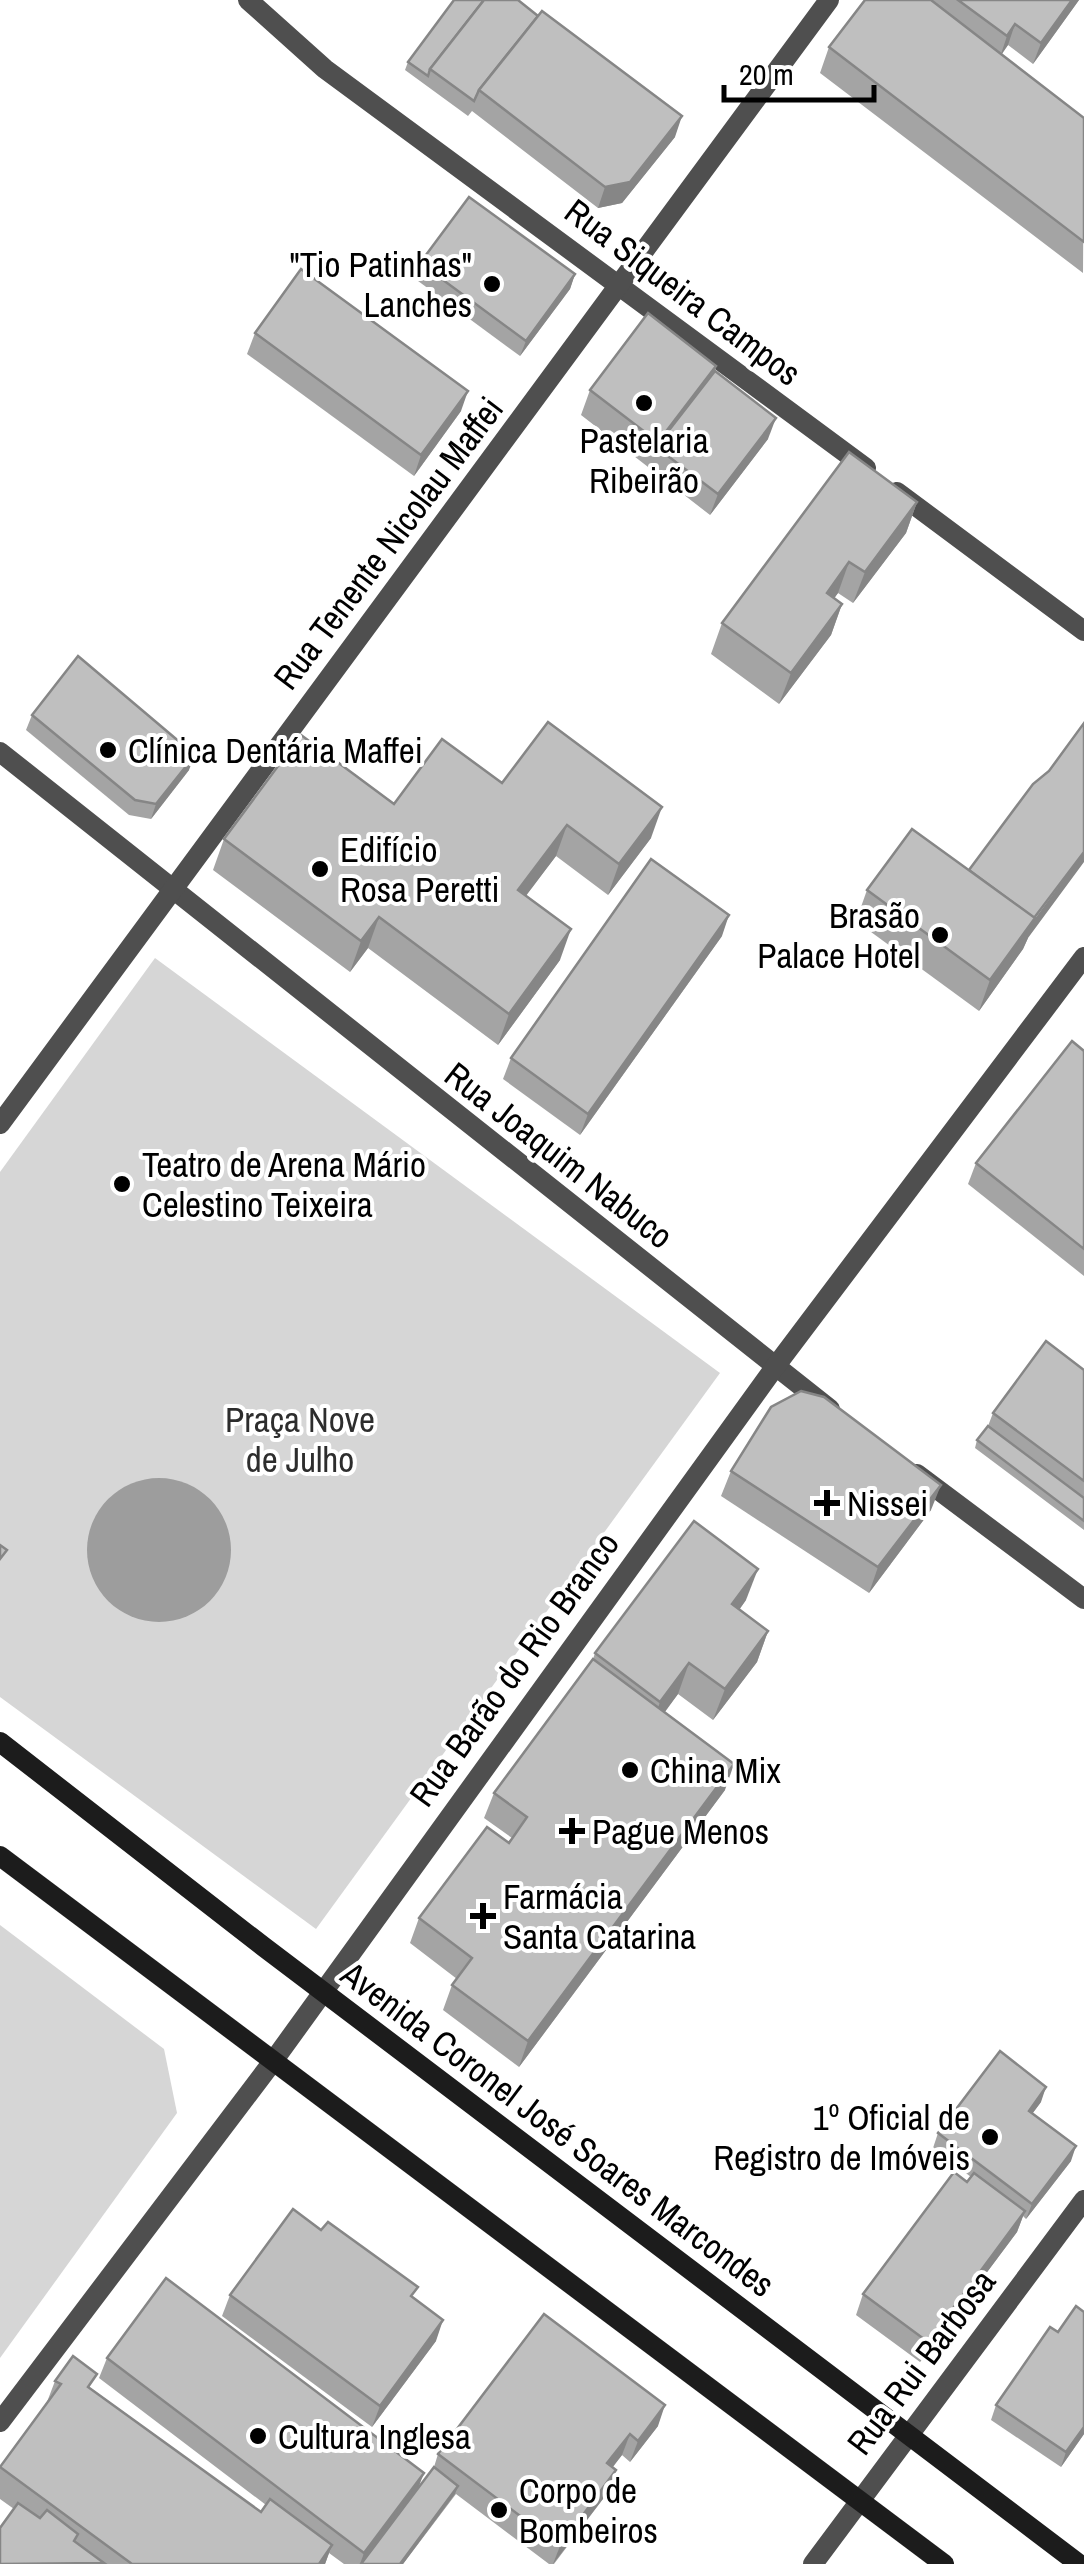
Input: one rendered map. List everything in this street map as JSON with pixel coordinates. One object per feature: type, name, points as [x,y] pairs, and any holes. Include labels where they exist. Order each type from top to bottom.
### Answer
[{"type":"main road","name":"Avenida Coronel José Soares Marcondes","points":[[0,1742],[1079,2564]]},
{"type":"main road","points":[[0,1856],[944,2564]]},
{"type":"street","name":"Rua Siqueira Campos","points":[[248,0],[326,69],[1084,631]]},
{"type":"street","name":"Rua Tenente Nicolau Maffei","points":[[0,1124],[830,0]]},
{"type":"street","name":"Rua Joaquim Nabuco","points":[[0,752],[852,1425]]},
{"type":"street","name":"Rua Barão do Rio Branco","points":[[0,2422],[274,2060],[775,1367],[1084,957]]},
{"type":"street","points":[[898,1460],[1084,1600]]},
{"type":"street","name":"Rua Rui Barbosa","points":[[813,2564],[1084,2200]]},
{"type":"green space","name":"Praça Nove de Julho","points":[[155,958],[720,1373],[316,1929],[0,1697],[0,1172]]},
{"type":"green space","points":[[0,1925],[164,2049],[177,2113],[0,2358]]},
{"type":"shaded area","points":[[159,1478],[187,1483],[210,1499],[226,1522],[231,1550],[226,1578],[210,1601],[187,1617],[159,1622],[131,1617],[108,1601],[92,1578],[87,1550],[92,1522],[108,1499],[131,1483]]},
{"type":"building","points":[[454,0],[484,0],[428,76],[408,62]]},
{"type":"building","points":[[484,0],[518,0],[538,16],[474,101],[430,69]]},
{"type":"building","points":[[865,0],[931,0],[1084,118],[1084,242],[829,47]]},
{"type":"building","points":[[958,0],[1072,0],[1041,43],[1015,24],[1007,36]]},
{"type":"building","points":[[542,11],[682,116],[630,182],[605,187],[479,90]]},
{"type":"building","name":"\"Tio Patinhas\" Lanches","points":[[469,197],[575,274],[526,341],[420,263]]},
{"type":"building","points":[[301,269],[468,391],[421,455],[255,333]]},
{"type":"building","name":"Pastelaria Ribeirão","points":[[648,313],[716,366],[658,442],[590,390]]},
{"type":"building","points":[[715,371],[776,418],[718,494],[656,447]]},
{"type":"building","points":[[849,452],[917,502],[865,572],[849,562],[827,593],[842,604],[791,673],[722,623]]},
{"type":"building","name":"Clínica Dentária Maffei","points":[[78,656],[195,755],[156,804],[135,800],[32,715]]},
{"type":"building","points":[[548,722],[662,807],[619,864],[567,825],[518,890],[571,929],[509,1014],[379,917],[361,941],[224,839],[301,735],[394,804],[442,739],[502,783]]},
{"type":"building","points":[[1084,723],[1084,852],[1034,918],[969,870]]},
{"type":"building","points":[[912,829],[1035,918],[990,980],[867,890]]},
{"type":"building","points":[[651,859],[729,915],[588,1114],[511,1058]]},
{"type":"building","points":[[1072,1041],[1084,1051],[1084,1249],[976,1163]]},
{"type":"building","points":[[1046,1341],[1084,1370],[1084,1481],[993,1413]]},
{"type":"building","name":"Nissei","points":[[801,1391],[824,1397],[941,1485],[878,1567],[731,1471],[771,1407]]},
{"type":"building","points":[[988,1426],[1084,1498],[1084,1521],[977,1440]]},
{"type":"building","points":[[694,1521],[758,1569],[732,1604],[768,1631],[725,1689],[689,1663],[660,1702],[595,1653]]},
{"type":"building","points":[[593,1659],[734,1764],[528,2041],[452,1985],[472,1958],[419,1918],[487,1827],[509,1843],[527,1817],[494,1793]]},
{"type":"building","name":"1º Oficial de Registro de Imóveis","points":[[1000,2051],[1046,2087],[1029,2111],[1076,2146],[1032,2204],[938,2133]]},
{"type":"building","points":[[954,2172],[967,2182],[974,2173],[1025,2211],[928,2342],[863,2294]]},
{"type":"building","points":[[293,2209],[321,2230],[328,2222],[418,2287],[411,2296],[443,2320],[380,2406],[230,2295]]},
{"type":"building","name":"Cultura Inglesa","points":[[166,2278],[424,2473],[364,2553],[107,2358]]},
{"type":"building","points":[[1076,2306],[1084,2312],[1084,2427],[1066,2452],[996,2405],[1050,2327],[1058,2332]]},
{"type":"building","points":[[544,2314],[665,2405],[638,2441],[630,2434],[607,2463],[616,2470],[560,2546],[438,2454]]},
{"type":"building","points":[[73,2356],[97,2374],[88,2387],[261,2512],[270,2499],[332,2545],[319,2564],[132,2564],[0,2467],[61,2384],[55,2381]]},
{"type":"building","points":[[434,2467],[458,2486],[400,2564],[361,2564]]},
{"type":"building","points":[[18,2503],[40,2518],[47,2510],[78,2534],[74,2541],[104,2563],[0,2564],[0,2528]]},
{"type":"place","name":"\"Tio Patinhas\" Lanches","points":[[492,284]]},
{"type":"place","name":"Pastelaria Ribeirão","points":[[644,403]]},
{"type":"place","name":"Clínica Dentária Maffei","points":[[108,750]]},
{"type":"place","name":"Edifício Rosa Peretti","points":[[320,869]]},
{"type":"place","name":"Brasão Palace Hotel","points":[[940,935]]},
{"type":"place","name":"Teatro de Arena Mário Celestino Teixeira","points":[[122,1184]]},
{"type":"place","name":"Nissei","points":[[827,1503]]},
{"type":"place","name":"China Mix","points":[[630,1770]]},
{"type":"place","name":"Pague Menos","points":[[572,1831]]},
{"type":"place","name":"Farmácia Santa Catarina","points":[[483,1916]]},
{"type":"place","name":"1º Oficial de Registro de Imóveis","points":[[990,2137]]},
{"type":"place","name":"Cultura Inglesa","points":[[258,2436]]},
{"type":"place","name":"Corpo de Bombeiros","points":[[499,2510]]}]
